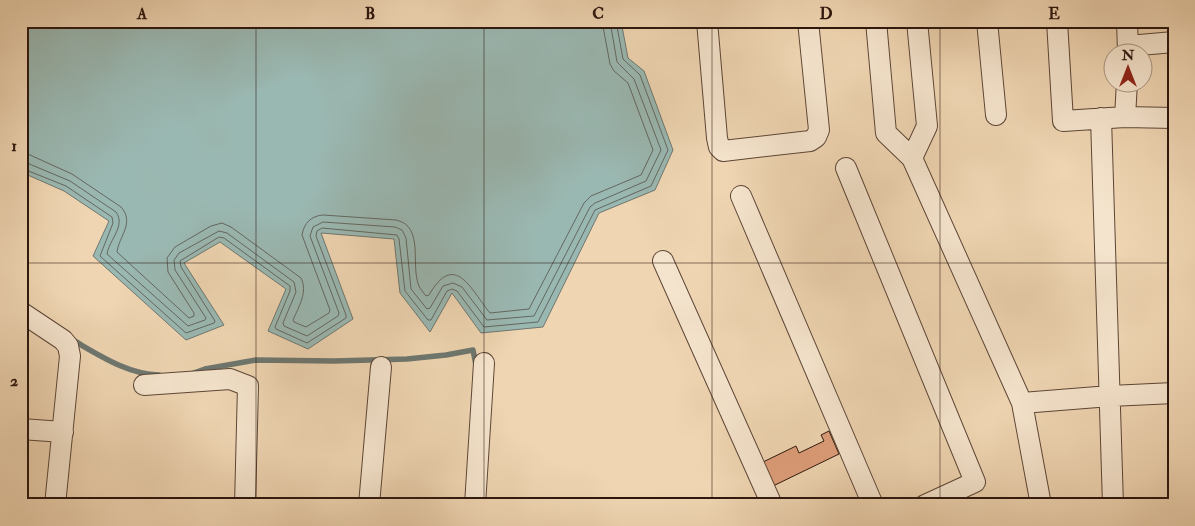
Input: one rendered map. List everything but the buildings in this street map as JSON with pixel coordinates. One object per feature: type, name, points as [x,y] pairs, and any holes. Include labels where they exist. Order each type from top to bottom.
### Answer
[{"type":"street","points":[[707,21],[717,138],[719,147],[723,151],[810,141],[816,137],[818,130],[808,21]]},
{"type":"street","points":[[876,21],[886,133],[912,158],[1022,403],[1041,505]]},
{"type":"street","points":[[912,158],[927,126],[917,21]]},
{"type":"street","points":[[986,21],[996,115]]},
{"type":"street","points":[[1057,21],[1063,121],[1125,117],[1174,118]]},
{"type":"street","points":[[1127,21],[1128,42]]},
{"type":"street","points":[[1152,45],[1174,42]]},
{"type":"street","points":[[1125,117],[1126,92]]},
{"type":"street","points":[[1101,118],[1113,505]]},
{"type":"street","points":[[846,168],[975,482],[924,505]]},
{"type":"street","points":[[741,196],[873,505]]},
{"type":"street","points":[[663,260],[772,505]]},
{"type":"street","points":[[21,312],[63,340],[68,346],[70,356],[55,505]]},
{"type":"street","points":[[476,505],[484,364]]},
{"type":"street","points":[[369,505],[381,367]]},
{"type":"street","points":[[144,385],[230,379],[248,386],[245,505]]},
{"type":"street","points":[[1022,403],[1110,396],[1174,394]]},
{"type":"street","points":[[21,429],[63,432]]},
{"type":"water","points":[[21,21],[621,21],[628,58],[644,71],[673,150],[655,190],[599,213],[543,327],[481,333],[452,293],[430,332],[400,293],[394,239],[321,233],[353,319],[308,349],[268,331],[286,289],[220,242],[184,263],[224,325],[186,340],[93,256],[109,221],[64,191],[21,172]]},
{"type":"waterway","points":[[71,339],[124,367],[147,374],[159,375]]},
{"type":"waterway","points":[[191,374],[205,369],[256,360],[334,361],[407,359],[473,350],[476,365]]}]
